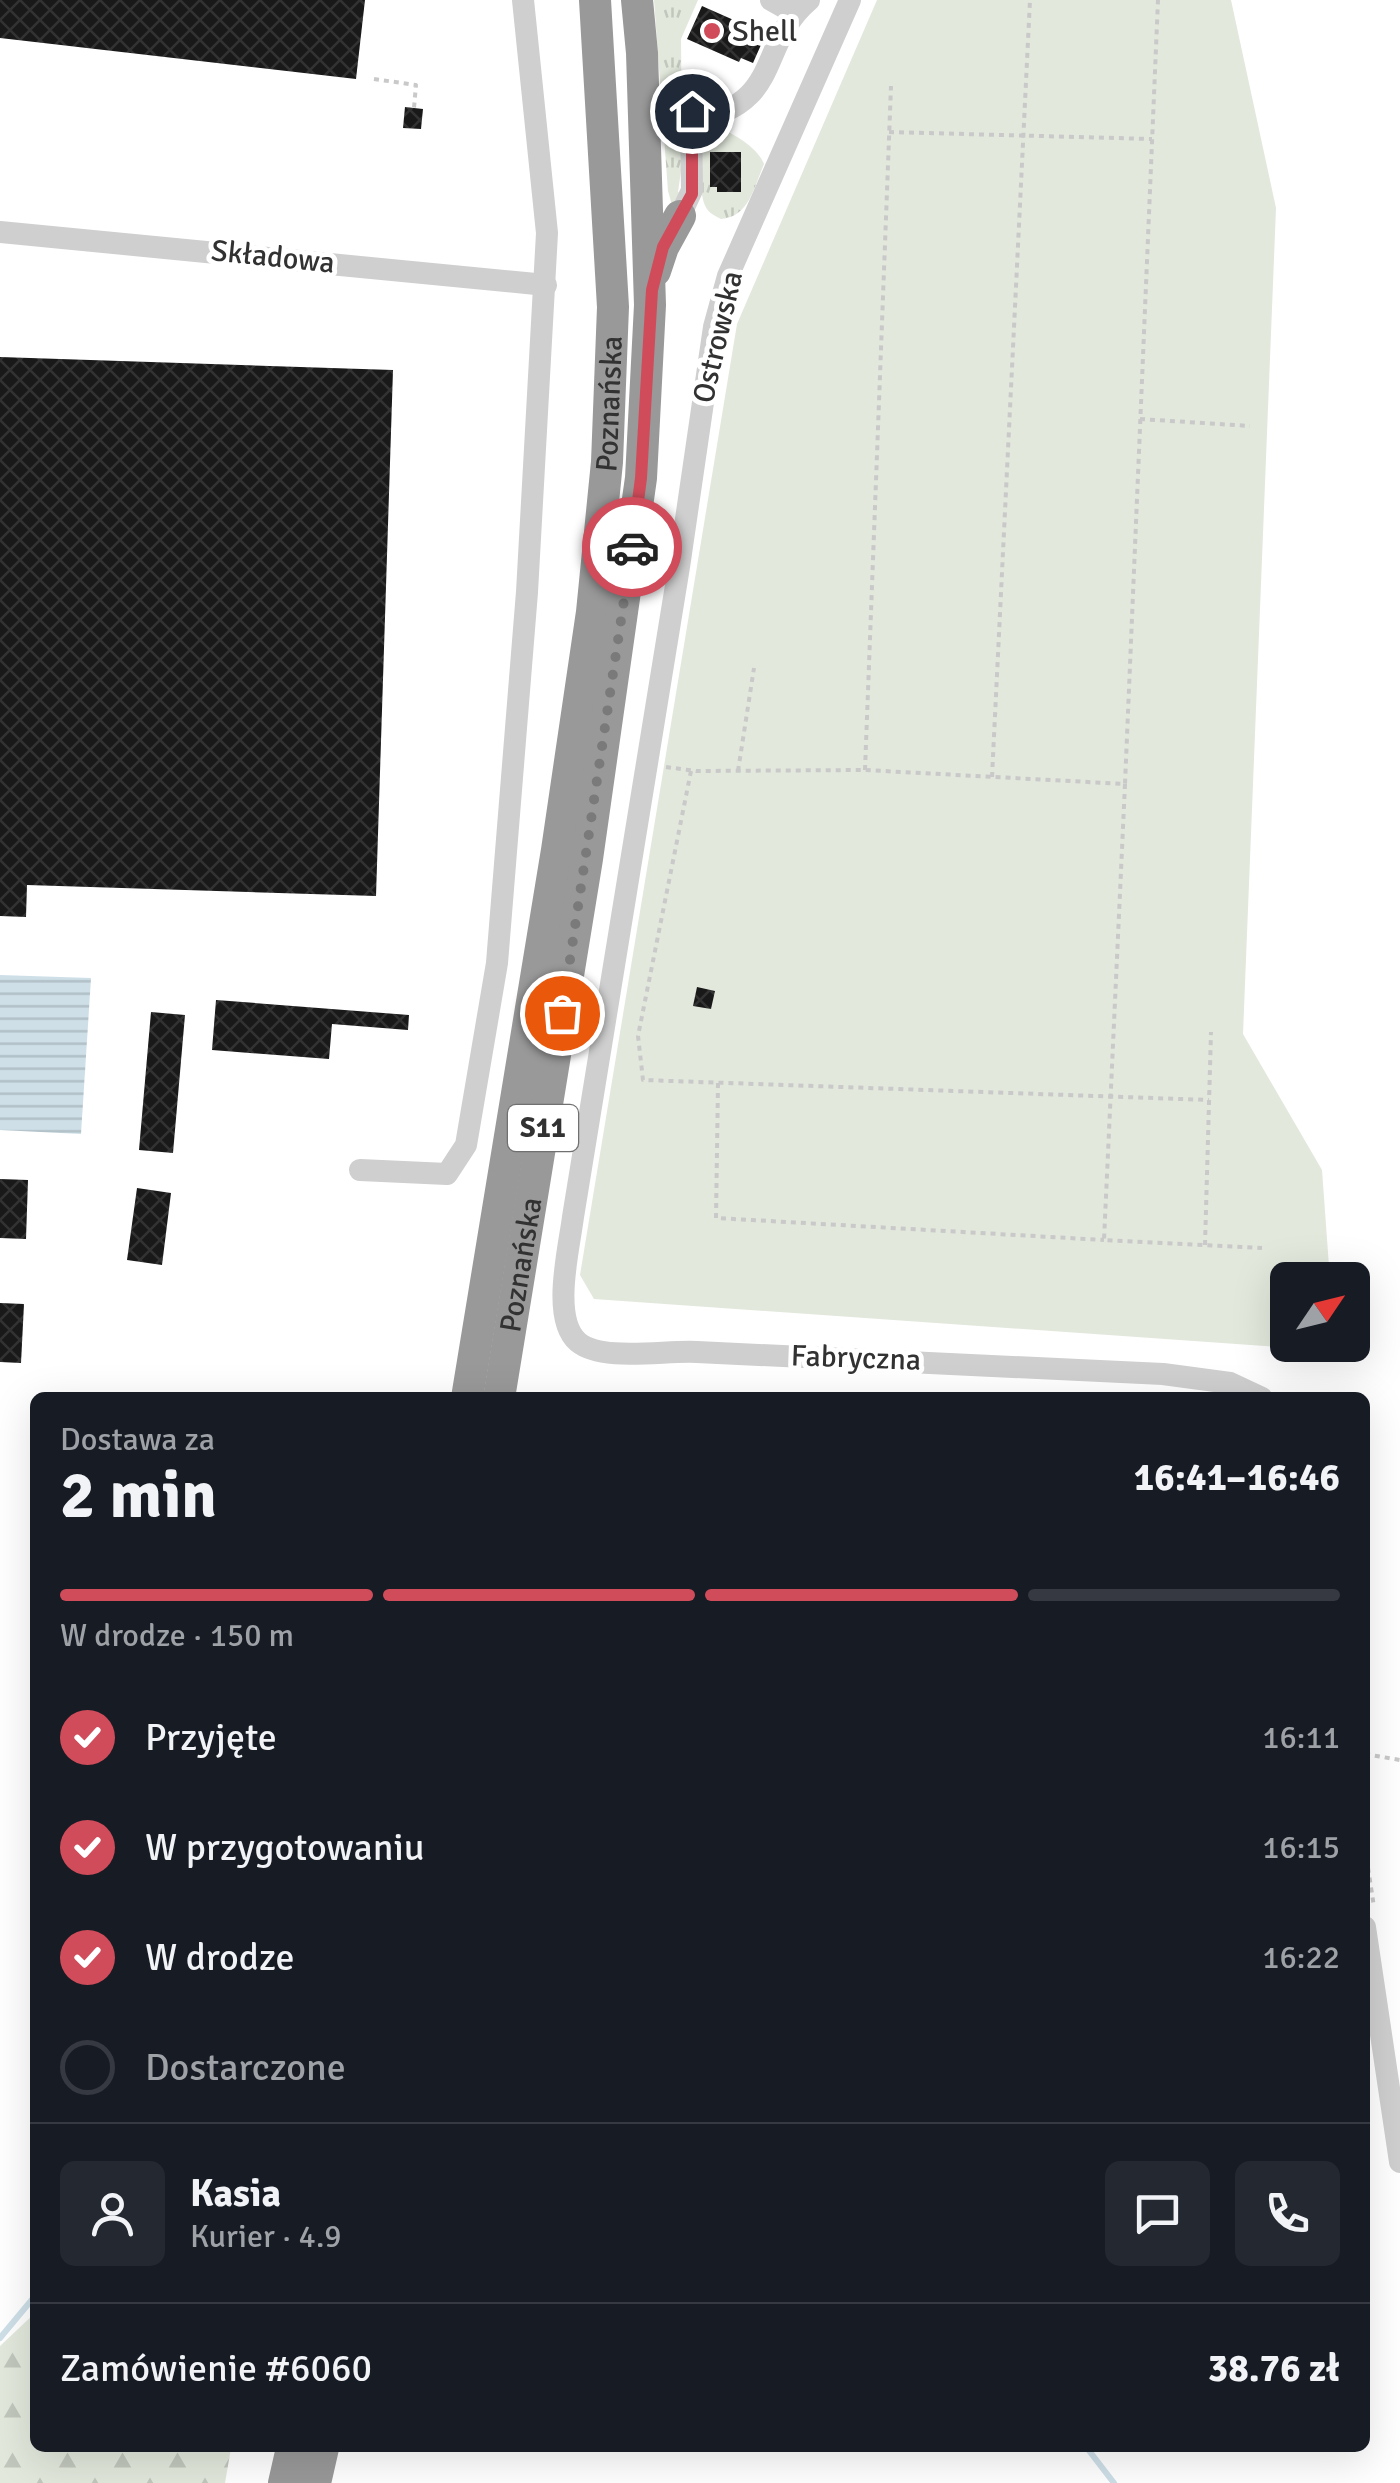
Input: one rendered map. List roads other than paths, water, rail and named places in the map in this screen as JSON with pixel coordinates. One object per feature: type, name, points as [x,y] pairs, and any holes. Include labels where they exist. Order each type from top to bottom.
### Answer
[{"type":"highway","name":"Poznańska","points":[[468,1392],[557,850],[592,612],[607,462],[613,307],[595,0]]},
{"type":"highway","name":"Poznańska","points":[[500,1392],[587,859],[643,449],[650,305],[637,0]]},
{"type":"highway","points":[[650,305],[657,263],[680,216]]},
{"type":"highway","points":[[284,2483],[291,2452]]},
{"type":"highway","points":[[315,2483],[321,2452]]},
{"type":"street","points":[[360,1170],[447,1174],[466,1144],[498,963],[546,284],[547,232],[523,0]]},
{"type":"street","points":[[680,216],[692,194],[692,116],[732,107],[758,89],[802,6],[771,0]]},
{"type":"street","name":"Ostrowska","points":[[573,1217],[720,300],[850,0]]},
{"type":"street","name":"Składowa","points":[[0,232],[546,284]]},
{"type":"street","name":"Fabryczna","points":[[573,1217],[563,1298],[566,1324],[582,1345],[602,1353],[705,1352],[1164,1374],[1230,1382],[1250,1392]]},
{"type":"street","points":[[1370,1960],[1400,2162]]},
{"type":"waterway","points":[[0,2338],[30,2302]]},
{"type":"waterway","points":[[1090,2452],[1114,2483]]},
{"type":"place","name":"Shell","points":[[712,31]]}]
